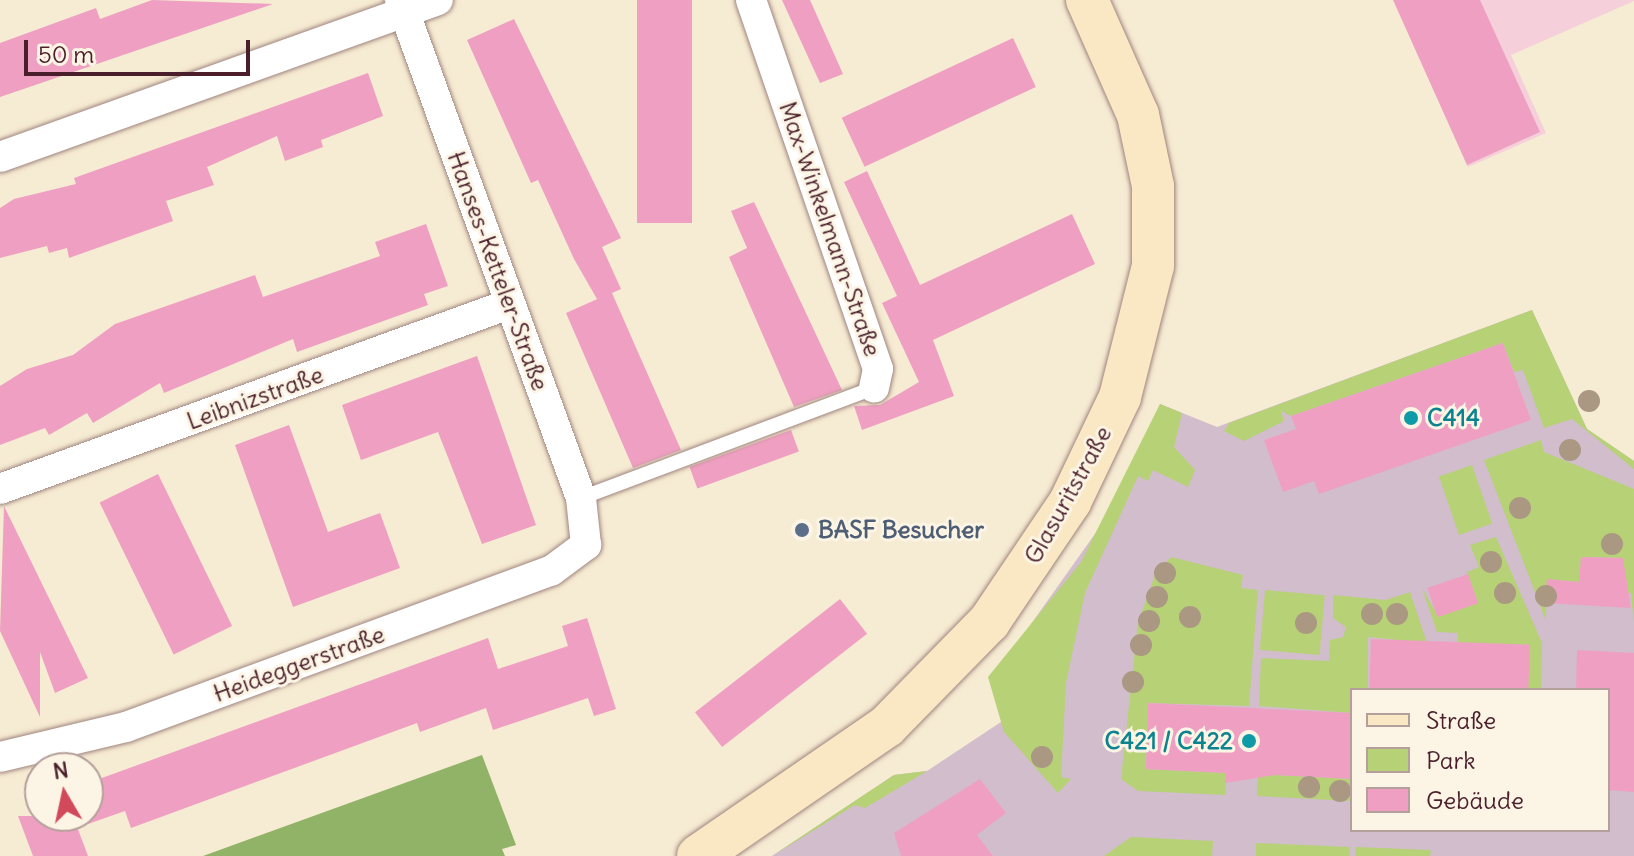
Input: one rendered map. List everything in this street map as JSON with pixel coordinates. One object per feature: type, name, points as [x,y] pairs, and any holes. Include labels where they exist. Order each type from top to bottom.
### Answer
[{"type":"main road","name":"Glasuritstraße","points":[[698,856],[887,726],[980,631],[1070,502],[1120,397],[1153,266],[1153,186],[1138,115],[1087,0]]},
{"type":"street","points":[[0,157],[402,6],[438,0]]},
{"type":"street","name":"Max-Winkelmann-Straße","points":[[751,0],[878,369],[874,388]]},
{"type":"street","name":"Hanses-Ketteler-Straße","points":[[402,6],[581,498],[586,545]]},
{"type":"street","name":"Leibnizstraße","points":[[0,489],[509,304]]},
{"type":"street","name":"Heideggerstraße","points":[[0,757],[126,727],[551,571],[586,545]]},
{"type":"lane","name":"Max-Winkelmann-Straße","points":[[581,498],[874,388]]},
{"type":"shaded area","points":[[1394,0],[1634,1],[1511,55],[1546,133],[1468,167]]},
{"type":"shaded area","points":[[1532,310],[1587,429],[1634,461],[1634,856],[772,856],[894,775],[927,771],[1004,720],[1014,648],[1114,507],[1160,404],[1217,427]]},
{"type":"green space","points":[[1532,310],[1587,429],[1634,461],[1634,469],[1572,419],[1544,428],[1523,370],[1514,372],[1503,343],[1291,416],[1281,411],[1284,421],[1244,441],[1224,431],[1229,423]]},
{"type":"green space","points":[[1160,404],[1182,413],[1174,447],[1195,470],[1188,487],[1153,470],[1148,481],[1138,476],[1085,593],[1066,683],[1061,777],[1071,779],[1058,793],[1004,732],[988,677],[1081,562]]},
{"type":"green space","points":[[1541,440],[1544,452],[1634,489],[1634,624],[1631,593],[1622,592],[1623,558],[1581,557],[1580,582],[1547,580],[1546,621],[1484,460]]},
{"type":"green space","points":[[1472,465],[1492,524],[1459,535],[1439,476]]},
{"type":"green space","points":[[1496,537],[1542,643],[1541,688],[1527,688],[1530,645],[1458,644],[1458,633],[1437,632],[1422,588],[1438,616],[1477,603],[1467,572],[1479,567],[1470,545]]},
{"type":"green space","points":[[1171,557],[1243,575],[1241,588],[1258,590],[1249,706],[1148,703],[1146,769],[1225,773],[1226,795],[1138,791],[1121,779],[1138,622],[1155,575]]},
{"type":"green space","points":[[1265,590],[1325,595],[1320,655],[1260,650]]},
{"type":"green space","points":[[1410,592],[1427,643],[1368,637],[1368,688],[1350,688],[1350,713],[1259,706],[1261,658],[1329,661],[1330,640],[1343,637],[1346,627],[1333,618],[1333,595],[1386,600]]},
{"type":"green space","points":[[482,755],[516,845],[502,849],[505,856],[203,856]]},
{"type":"green space","points":[[927,771],[865,808],[855,805],[772,856],[894,775]]},
{"type":"green space","points":[[1258,774],[1350,779],[1350,801],[1257,796]]},
{"type":"green space","points":[[1131,837],[1213,841],[1212,856],[1104,856]]},
{"type":"green space","points":[[1256,843],[1350,847],[1349,856],[1256,856]]},
{"type":"green space","points":[[1356,847],[1431,850],[1430,856],[1355,856]]},
{"type":"building","points":[[152,0],[273,4],[0,97],[0,43],[96,8],[100,19]]},
{"type":"building","points":[[637,0],[692,0],[692,223],[637,223]]},
{"type":"building","points":[[782,0],[810,0],[843,74],[820,83]]},
{"type":"building","points":[[1393,0],[1480,0],[1540,132],[1467,165]]},
{"type":"building","points":[[514,19],[621,238],[602,247],[621,289],[612,293],[681,450],[633,468],[566,313],[604,296],[597,299],[574,259],[538,180],[531,183],[467,40]]},
{"type":"building","points":[[1013,38],[1036,87],[865,167],[842,118]]},
{"type":"building","points":[[368,73],[383,116],[321,140],[323,147],[285,161],[277,136],[207,167],[214,185],[166,201],[173,221],[69,258],[67,248],[49,253],[47,246],[0,258],[0,208],[14,199],[76,184],[74,178]]},
{"type":"building","points":[[867,171],[920,285],[1072,214],[1095,264],[933,340],[954,396],[862,430],[854,406],[880,405],[919,382],[882,303],[897,296],[844,182]]},
{"type":"building","points":[[754,202],[842,390],[794,407],[729,257],[747,248],[731,211]]},
{"type":"building","points":[[426,224],[448,286],[424,294],[428,305],[297,352],[293,339],[164,393],[160,383],[93,423],[87,413],[49,435],[45,428],[0,445],[0,386],[27,369],[73,355],[115,324],[255,275],[263,297],[380,256],[375,242]]},
{"type":"building","name":"C414","points":[[1503,343],[1531,420],[1319,494],[1314,481],[1283,492],[1264,440],[1296,429],[1291,416]]},
{"type":"building","points":[[477,356],[536,525],[482,544],[438,432],[361,460],[342,405]]},
{"type":"building","points":[[289,425],[328,532],[380,513],[400,568],[293,607],[235,445]]},
{"type":"building","points":[[791,430],[799,452],[697,489],[690,467]]},
{"type":"building","points":[[158,474],[232,626],[174,654],[100,502]]},
{"type":"building","points":[[4,506],[88,678],[55,693],[40,652],[40,717],[0,631]]},
{"type":"building","points":[[1581,557],[1623,558],[1631,608],[1545,603],[1547,579],[1579,582]]},
{"type":"building","points":[[1468,574],[1478,603],[1437,617],[1427,588]]},
{"type":"building","points":[[840,599],[867,634],[722,747],[695,712]]},
{"type":"building","points":[[587,618],[616,709],[594,716],[588,698],[493,730],[486,708],[420,732],[417,723],[131,828],[125,811],[104,818],[104,777],[488,638],[498,669],[568,646],[562,626]]},
{"type":"building","points":[[1371,639],[1530,645],[1528,688],[1369,688]]},
{"type":"building","points":[[1577,650],[1634,653],[1634,792],[1610,790],[1610,688],[1576,688]]},
{"type":"building","name":"C421 / C422","points":[[1148,703],[1350,713],[1350,779],[1275,775],[1225,783],[1225,773],[1146,769]]},
{"type":"building","points":[[980,779],[1006,813],[977,835],[993,856],[901,856],[894,833]]},
{"type":"building","points":[[18,816],[24,816],[24,832]]},
{"type":"building","points":[[24,832],[79,832],[88,856],[33,856]]},
{"type":"place","name":"C414","points":[[1411,418]]},
{"type":"place","name":"BASF Besucher","points":[[802,530]]},
{"type":"place","name":"C421 / C422","points":[[1249,741]]}]
